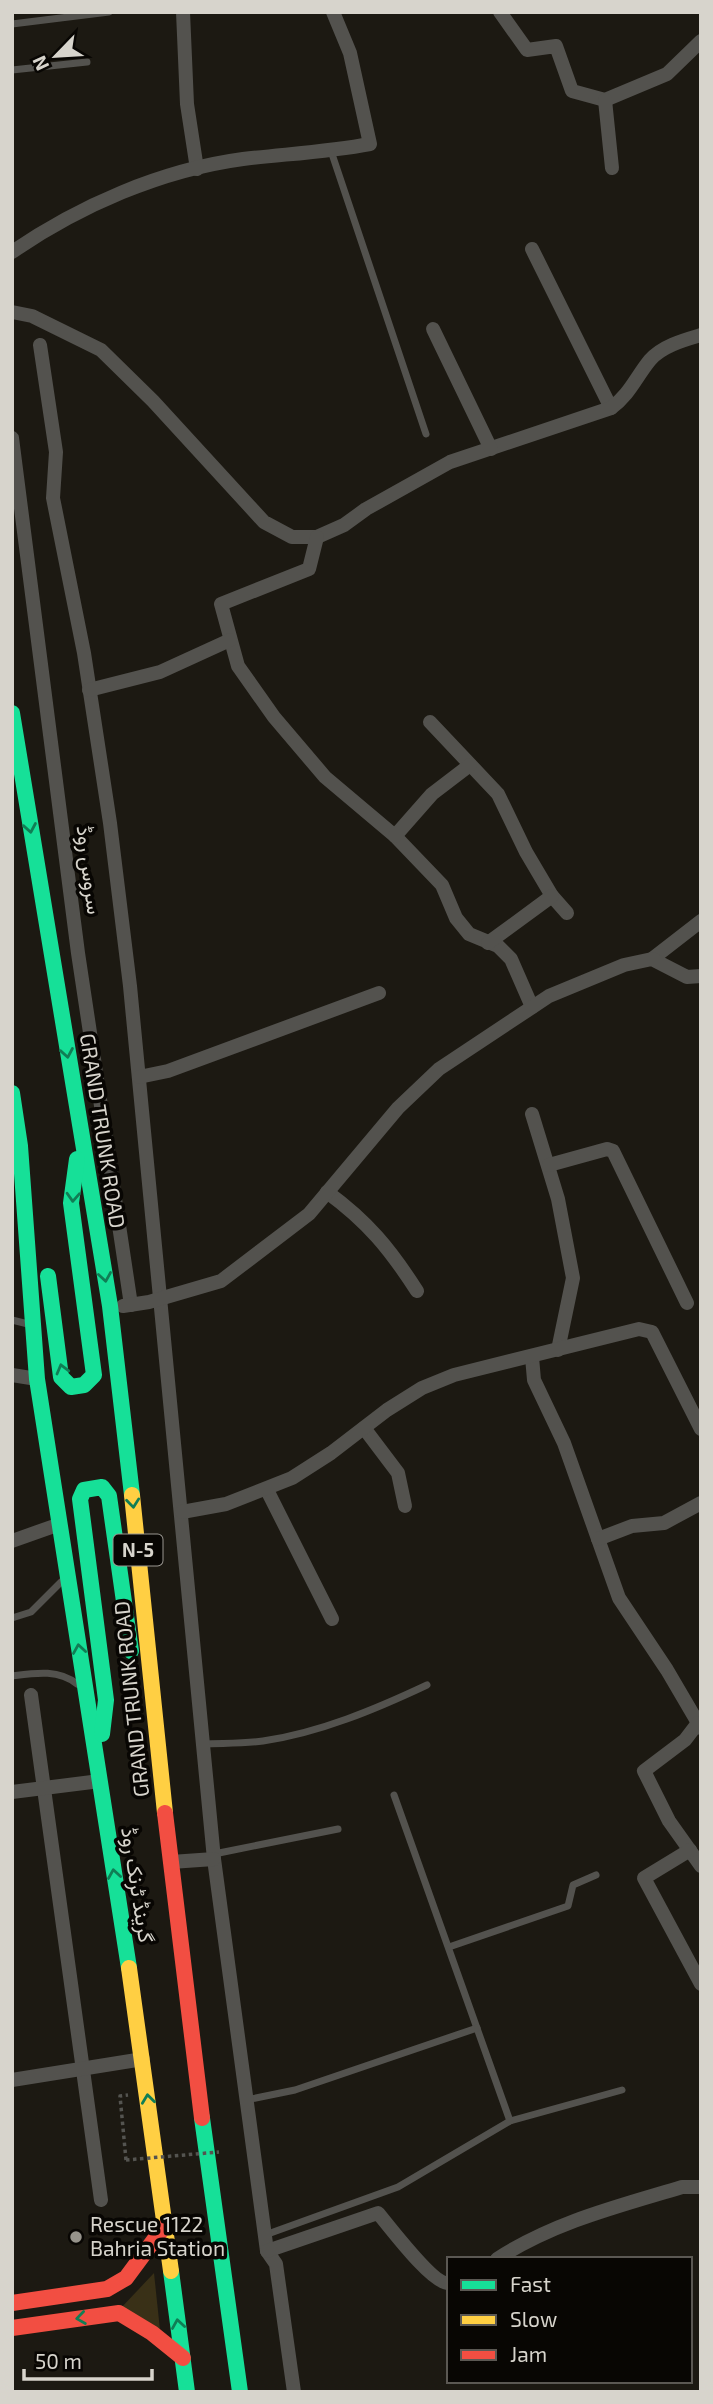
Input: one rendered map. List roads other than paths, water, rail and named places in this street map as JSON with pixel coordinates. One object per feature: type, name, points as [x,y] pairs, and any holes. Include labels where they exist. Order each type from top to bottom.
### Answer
[{"type":"main road","name":"GRAND TRUNK ROAD","points":[[12,713],[110,1306],[126,1430],[160,1776],[240,2392]]},
{"type":"main road","name":"گرینڈ ٹرنک روڈ","points":[[12,1093],[20,1146],[19,1231],[36,1326],[37,1379],[143,2059],[163,2228],[187,2392]]},
{"type":"main road","points":[[20,1146],[40,1216],[61,1377],[72,1387],[84,1385],[94,1375],[71,1203],[80,1130]]},
{"type":"main road","points":[[99,1776],[106,1700],[80,1499],[84,1490],[94,1486],[102,1487],[109,1496],[138,1695],[160,1776]]},
{"type":"main road","points":[[12,2303],[107,2289],[126,2278],[163,2228]]},
{"type":"main road","points":[[12,2328],[118,2313],[152,2333],[183,2358]]},
{"type":"street","points":[[183,12],[187,104],[197,169]]},
{"type":"street","points":[[12,252],[62,220],[156,179],[240,159],[331,151],[370,144],[350,53],[332,12]]},
{"type":"street","points":[[500,12],[527,50],[556,46],[572,91],[605,100],[667,74],[701,41]]},
{"type":"street","points":[[605,100],[612,168]]},
{"type":"street","points":[[531,249],[611,408]]},
{"type":"street","points":[[12,312],[32,316],[101,351],[153,401],[264,522],[292,537],[317,537],[344,525],[366,509],[450,462],[611,408],[626,397],[652,357],[676,343],[701,335]]},
{"type":"street","points":[[433,328],[491,449]]},
{"type":"street","points":[[40,345],[56,452],[52,498],[89,690],[113,850],[139,1077],[213,1856],[267,2251],[276,2264],[294,2392]]},
{"type":"street","name":"سروس روڈ","points":[[12,438],[78,953],[131,1306]]},
{"type":"street","points":[[317,537],[309,569],[221,604],[239,666],[274,717],[325,777],[395,836],[442,885],[456,918],[469,934],[498,946],[510,959],[532,1007]]},
{"type":"street","points":[[89,690],[160,672],[230,640]]},
{"type":"street","points":[[430,722],[498,794],[526,852],[552,896],[567,913]]},
{"type":"street","points":[[395,836],[432,794],[470,765]]},
{"type":"street","points":[[488,943],[552,896]]},
{"type":"street","points":[[110,1306],[131,1306],[221,1281],[309,1214],[398,1108],[439,1069],[549,996],[624,965],[652,959],[701,921]]},
{"type":"street","points":[[652,959],[687,977],[701,976]]},
{"type":"street","points":[[139,1077],[168,1071],[379,993]]},
{"type":"street","points":[[532,1114],[549,1166],[573,1278],[558,1350]]},
{"type":"street","points":[[549,1166],[607,1149],[613,1150],[687,1303]]},
{"type":"street","points":[[327,1192],[361,1217],[417,1291]]},
{"type":"street","points":[[182,1512],[226,1504],[267,1490],[331,1453],[422,1388],[454,1375],[639,1329],[652,1332],[701,1429]]},
{"type":"street","points":[[532,1356],[534,1380],[540,1397],[565,1443],[619,1598],[667,1670],[699,1726],[644,1771],[670,1821],[701,1866]]},
{"type":"street","points":[[12,1375],[37,1379]]},
{"type":"street","points":[[364,1428],[398,1473],[405,1506]]},
{"type":"street","points":[[267,1490],[332,1619]]},
{"type":"street","points":[[598,1539],[632,1526],[664,1523],[701,1503]]},
{"type":"street","points":[[12,1541],[60,1524]]},
{"type":"street","points":[[31,1695],[101,2200]]},
{"type":"street","points":[[12,1792],[99,1776]]},
{"type":"street","points":[[690,1850],[644,1878],[701,1984]]},
{"type":"street","points":[[171,1862],[213,1856]]},
{"type":"street","points":[[12,2080],[143,2059]]},
{"type":"street","points":[[500,2257],[528,2240],[577,2219],[682,2187],[701,2187]]},
{"type":"street","points":[[267,2251],[378,2213],[428,2271],[440,2282],[447,2283]]},
{"type":"lane","points":[[12,24],[108,12]]},
{"type":"lane","points":[[12,70],[88,62]]},
{"type":"lane","points":[[331,151],[426,434]]},
{"type":"lane","points":[[12,1320],[36,1326]]},
{"type":"lane","points":[[12,1618],[31,1612],[54,1592],[68,1572]]},
{"type":"lane","points":[[12,1676],[39,1672],[67,1676],[86,1690]]},
{"type":"lane","points":[[203,1744],[263,1741],[310,1729],[383,1705],[427,1685]]},
{"type":"lane","points":[[394,1794],[510,2121]]},
{"type":"lane","points":[[213,1856],[338,1829]]},
{"type":"lane","points":[[449,1947],[568,1906],[573,1885],[596,1875]]},
{"type":"lane","points":[[246,2100],[295,2090],[477,2028]]},
{"type":"lane","points":[[265,2235],[398,2187],[510,2121],[622,2090]]},
{"type":"place","name":"Rescue 1122 Bahria Station","points":[[76,2237]]}]
